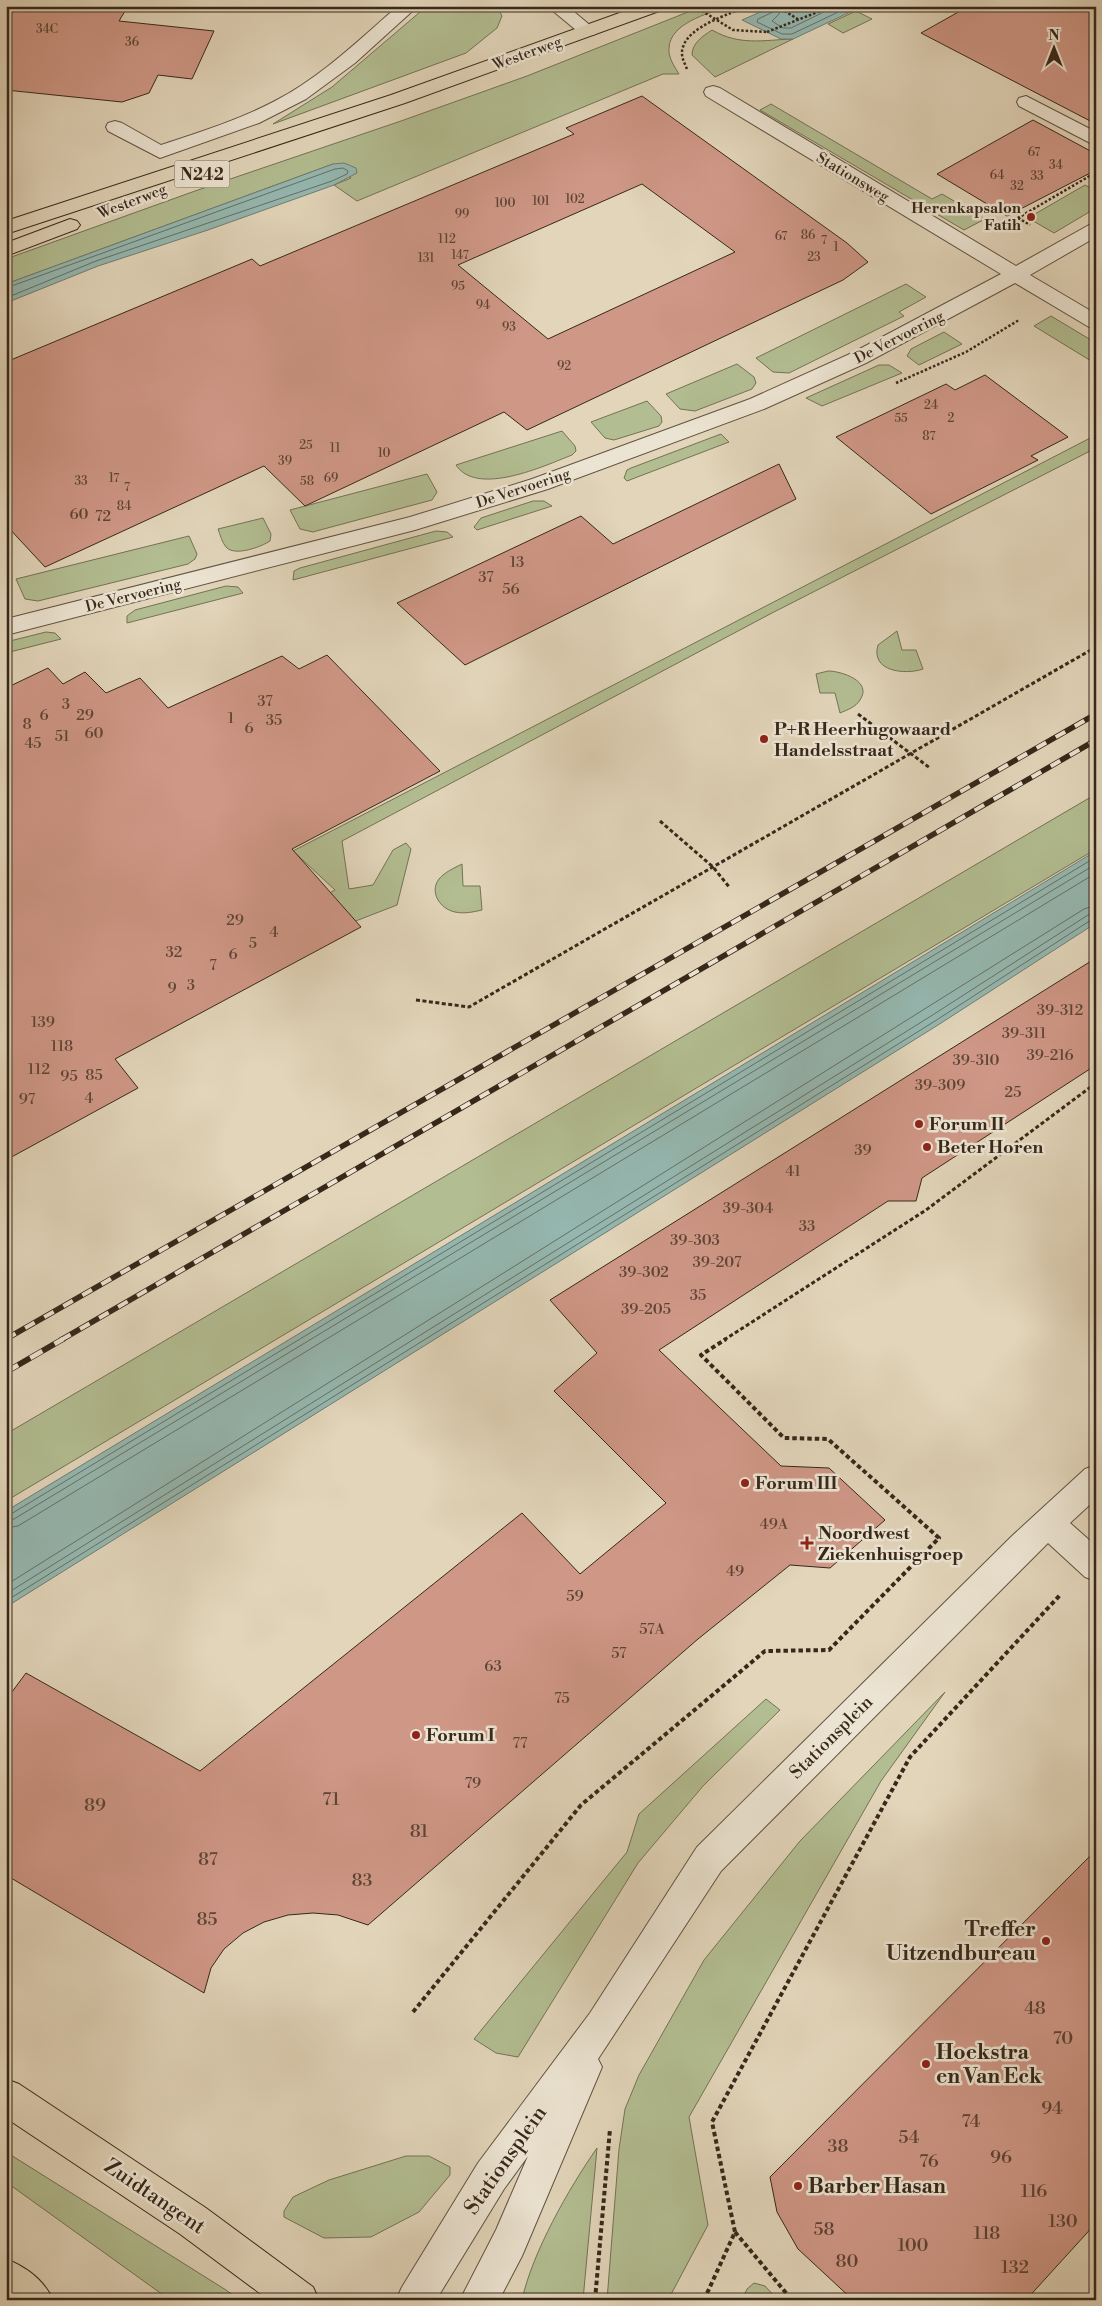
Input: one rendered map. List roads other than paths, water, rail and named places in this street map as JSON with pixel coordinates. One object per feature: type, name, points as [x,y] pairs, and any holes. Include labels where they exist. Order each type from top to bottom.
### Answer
[{"type":"main road","name":"Westerweg","points":[[6,250],[398,99],[656,6]]},
{"type":"main road","name":"Westerweg","points":[[6,228],[398,99]]},
{"type":"main road","name":"Zuidtangent","points":[[6,2097],[185,2216],[300,2300]]},
{"type":"main road","points":[[6,2277],[34,2300]]},
{"type":"street","points":[[115,127],[160,152],[236,125],[294,98],[341,64],[409,6]]},
{"type":"street","points":[[556,6],[588,31]]},
{"type":"street","name":"Stationsweg","points":[[713,92],[1013,274],[1096,322]]},
{"type":"street","points":[[1026,102],[1096,140]]},
{"type":"street","name":"De Vervoering","points":[[6,627],[415,523],[596,464],[757,404],[859,358],[956,308],[1013,274],[1096,229]]},
{"type":"street","name":"Stationsplein","points":[[415,2300],[491,2176],[602,2024],[709,1859],[1024,1545],[1096,1479]]},
{"type":"street","points":[[1049,1523],[1093,1564]]},
{"type":"street","name":"Stationsplein","points":[[478,2300],[509,2244],[602,2024]]},
{"type":"water","points":[[774,6],[863,6],[793,39],[781,39],[742,20]]},
{"type":"water","points":[[344,163],[356,168],[357,173],[334,185],[208,230],[98,266],[6,303],[6,284],[333,164]]},
{"type":"water","points":[[1096,851],[1096,923],[938,1025],[6,1607],[6,1511]]},
{"type":"railway","points":[[6,1339],[1096,714]]},
{"type":"railway","points":[[61,1340],[1096,740]]},
{"type":"railway","points":[[6,1372],[63,1339]]},
{"type":"place","name":"Herenkapsalon Fatih","points":[[1031,217]]},
{"type":"place","name":"P+R Heerhugowaard Handelsstraat","points":[[764,739]]},
{"type":"place","name":"Forum II","points":[[919,1124]]},
{"type":"place","name":"Beter Horen","points":[[927,1147]]},
{"type":"place","name":"Forum III","points":[[745,1483]]},
{"type":"place","name":"Noordwest Ziekenhuisgroep","points":[[807,1543]]},
{"type":"place","name":"Forum I","points":[[416,1735]]},
{"type":"place","name":"Treffer Uitzendbureau","points":[[1046,1941]]},
{"type":"place","name":"Hoekstra en Van Eck","points":[[926,2064]]},
{"type":"place","name":"Barber Hasan","points":[[798,2186]]}]
